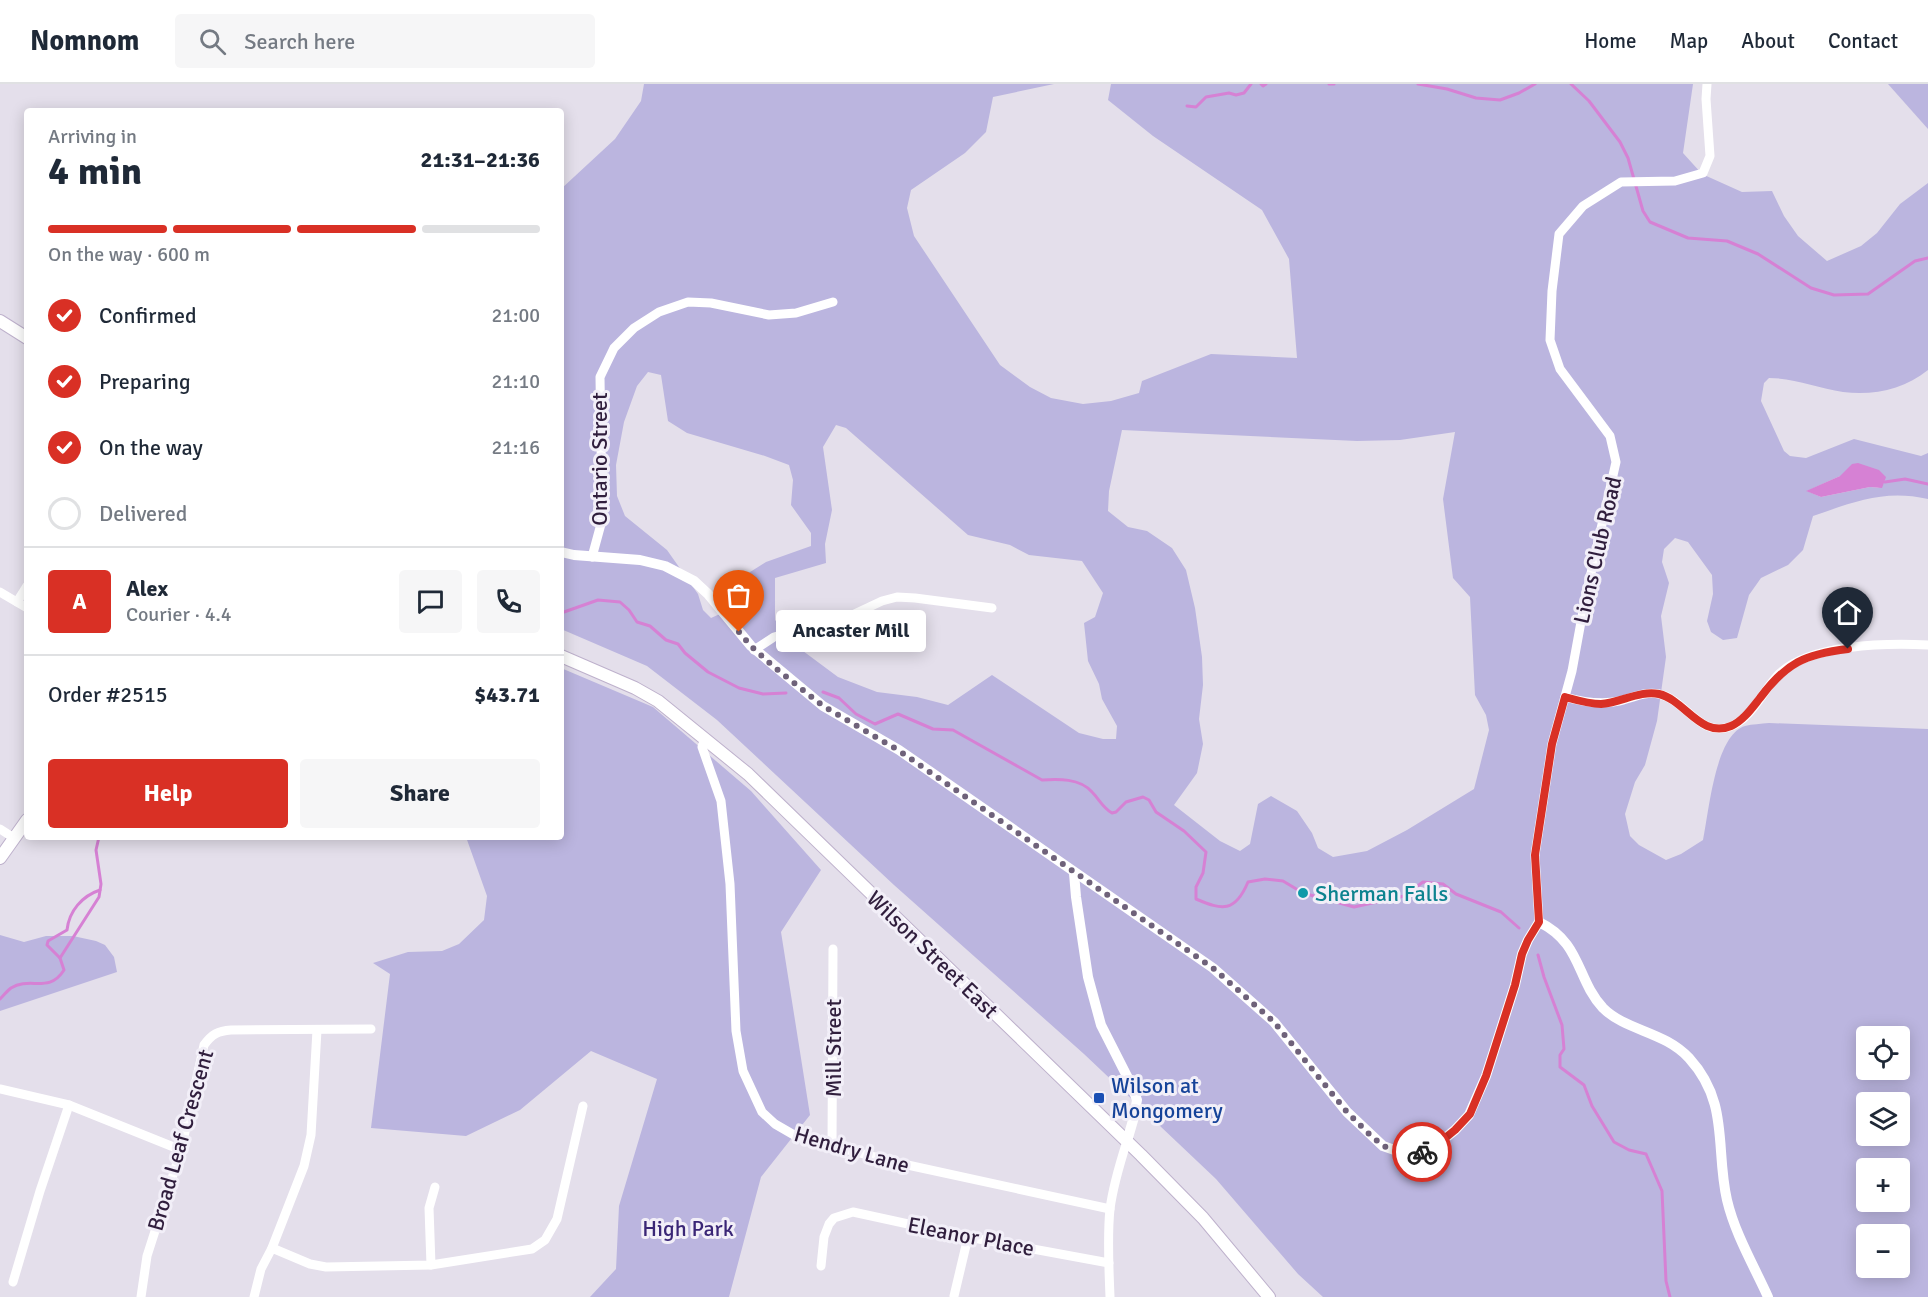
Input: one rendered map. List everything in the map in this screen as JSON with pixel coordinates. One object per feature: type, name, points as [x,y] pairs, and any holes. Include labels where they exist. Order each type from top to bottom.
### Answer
[{"type":"main road","points":[[0,321],[24,336]]},
{"type":"main road","name":"Wilson Street East","points":[[564,657],[643,692],[658,701],[756,782],[1127,1141],[1203,1218],[1269,1297]]},
{"type":"main road","points":[[0,858],[24,824]]},
{"type":"street","name":"Lions Club Road","points":[[1536,926],[1535,855],[1552,744],[1565,697],[1616,462],[1611,436],[1560,369],[1550,340],[1552,291],[1559,234],[1583,206],[1621,182],[1675,182],[1703,173],[1710,156],[1707,84]]},
{"type":"street","name":"Ontario Street","points":[[592,557],[601,524],[602,510],[600,377],[614,348],[634,328],[659,312],[688,302],[711,303],[769,315],[796,313],[833,302]]},
{"type":"street","points":[[564,552],[640,560],[665,566],[694,580],[754,650],[823,706],[898,750],[1213,968],[1274,1022],[1339,1103],[1383,1146],[1403,1153],[1422,1152],[1439,1143],[1470,1114],[1486,1076],[1528,940],[1536,926],[1552,928],[1575,956],[1595,998],[1604,1008],[1615,1017],[1672,1043],[1689,1058],[1712,1092],[1718,1109],[1724,1186],[1728,1204],[1768,1297]]},
{"type":"street","points":[[17,602],[24,591]]},
{"type":"street","points":[[0,592],[24,606]]},
{"type":"street","points":[[754,650],[774,637],[831,625],[882,601],[897,597],[992,608]]},
{"type":"street","points":[[1565,697],[1599,704],[1620,701],[1639,694],[1658,694],[1674,701],[1698,722],[1714,729],[1731,726],[1747,714],[1780,673],[1803,658],[1831,651],[1865,647],[1928,645]]},
{"type":"street","name":"Hendry Lane","points":[[705,738],[702,747],[721,801],[732,926],[736,1030],[743,1071],[762,1112],[794,1136],[903,1164],[1110,1209]]},
{"type":"street","points":[[0,829],[14,838]]},
{"type":"street","points":[[1074,873],[1089,977],[1101,1025],[1137,1100],[1110,1209],[1108,1263],[1110,1297]]},
{"type":"street","name":"Mill Street","points":[[832,1146],[833,949]]},
{"type":"street","name":"Broad Leaf Crescent","points":[[141,1297],[147,1256],[181,1150],[204,1045],[211,1036],[220,1031],[231,1030],[371,1029]]},
{"type":"street","points":[[254,1297],[261,1269],[272,1248],[304,1166],[310,1135],[316,1030]]},
{"type":"street","points":[[0,1089],[69,1105],[181,1150]]},
{"type":"street","points":[[13,1282],[69,1105]]},
{"type":"street","points":[[272,1248],[326,1267],[431,1264],[532,1249],[545,1240],[557,1219],[583,1106]]},
{"type":"street","points":[[431,1264],[429,1208],[435,1187]]},
{"type":"street","name":"Eleanor Place","points":[[821,1266],[825,1237],[834,1218],[853,1212],[968,1237],[1108,1263]]},
{"type":"street","points":[[954,1296],[968,1237]]},
{"type":"green space","points":[[644,84],[1054,84],[993,97],[986,132],[965,153],[911,190],[907,208],[914,236],[1000,365],[1030,387],[1051,398],[1083,404],[1111,401],[1139,393],[1142,381],[1211,354],[1297,358],[1289,259],[1262,210],[1153,136],[1108,100],[1111,84],[1693,84],[1683,153],[1702,174],[1742,192],[1772,191],[1784,216],[1798,236],[1827,261],[1861,246],[1877,233],[1900,204],[1928,183],[1928,370],[1899,386],[1866,393],[1843,392],[1769,378],[1764,383],[1761,401],[1784,451],[1790,456],[1806,458],[1854,439],[1921,456],[1928,453],[1928,499],[1897,495],[1883,496],[1813,516],[1803,550],[1788,565],[1761,578],[1749,595],[1737,638],[1723,640],[1711,632],[1707,621],[1713,594],[1712,575],[1688,542],[1675,538],[1664,549],[1662,562],[1669,583],[1661,616],[1666,657],[1657,721],[1645,765],[1635,782],[1625,814],[1630,836],[1639,845],[1666,860],[1681,854],[1703,840],[1720,759],[1735,732],[1745,726],[1769,723],[1928,729],[1928,1297],[1323,1297],[1298,1274],[1216,1179],[1084,1054],[894,885],[717,720],[647,666],[564,630],[564,186],[615,139],[641,101]],"holes":[[[648,372],[661,375],[668,421],[687,433],[789,465],[793,480],[791,505],[811,533],[811,546],[766,562],[731,584],[722,613],[711,618],[703,610],[698,594],[667,550],[625,516],[617,496],[616,465],[624,422],[637,386]],[[836,425],[846,428],[968,535],[1010,545],[1029,555],[1082,561],[1103,593],[1095,617],[1084,623],[1088,661],[1099,684],[1102,699],[1117,726],[1116,739],[1103,739],[1079,733],[992,675],[948,705],[917,697],[877,692],[838,677],[803,651],[775,620],[775,578],[826,563],[825,544],[832,510],[823,447]],[[1122,430],[1357,441],[1400,440],[1455,432],[1443,499],[1453,578],[1470,597],[1475,695],[1486,715],[1489,730],[1474,789],[1407,830],[1367,851],[1333,857],[1318,848],[1312,833],[1297,811],[1271,796],[1258,804],[1250,844],[1240,851],[1220,841],[1174,805],[1197,773],[1203,744],[1199,719],[1203,685],[1202,657],[1195,608],[1186,570],[1172,548],[1147,531],[1128,527],[1108,511],[1109,491]],[[1840,476],[1881,488],[1870,487],[1821,497],[1807,491]]]},
{"type":"green space","points":[[1888,84],[1928,84],[1928,129]]},
{"type":"green space","name":"High Park","points":[[564,669],[653,707],[751,791],[821,870],[781,932],[810,1115],[761,1177],[729,1297],[590,1297],[616,1269],[619,1206],[657,1079],[591,1051],[520,1110],[466,1136],[371,1128],[390,974],[373,963],[408,952],[442,951],[459,944],[484,920],[487,896],[467,840],[564,840]]},
{"type":"green space","points":[[0,935],[24,942],[46,936],[73,936],[96,941],[105,945],[114,957],[117,972],[0,1011]]},
{"type":"shaded area","points":[[1858,463],[1879,470],[1886,477],[1882,488],[1870,487],[1821,497],[1806,491],[1840,476],[1852,464]]},
{"type":"waterway","points":[[1187,106],[1196,107],[1206,97],[1244,93],[1251,84]]},
{"type":"waterway","points":[[1261,84],[1263,86],[1266,84]]},
{"type":"waterway","points":[[1329,84],[1334,84]]},
{"type":"waterway","points":[[1418,84],[1447,89],[1476,98],[1500,100],[1535,84]]},
{"type":"waterway","points":[[1571,84],[1589,101],[1620,142],[1628,158],[1643,211],[1650,222],[1688,238],[1727,241],[1758,254],[1811,288],[1834,295],[1868,294],[1915,261],[1928,258]]},
{"type":"waterway","points":[[1885,482],[1905,479],[1928,484]]},
{"type":"waterway","points":[[564,612],[598,600],[620,602],[637,622],[650,626],[666,640],[678,644],[685,653],[708,672],[739,688],[763,694],[786,693]]},
{"type":"waterway","points":[[823,692],[839,698],[856,714],[875,724],[898,714],[933,729],[953,730],[1042,780],[1075,782],[1087,787],[1112,813],[1126,802],[1143,797],[1149,800],[1156,812],[1184,831],[1206,852],[1203,873],[1196,887],[1196,899],[1205,903],[1220,907],[1233,904],[1248,882],[1265,879],[1283,881],[1303,893],[1354,907],[1404,896],[1423,882],[1443,884],[1456,894],[1501,912],[1519,928]]},
{"type":"waterway","points":[[0,999],[11,988],[52,981],[64,970],[60,958],[99,897],[101,884],[96,850],[98,840]]},
{"type":"waterway","points":[[60,958],[47,945],[48,941],[67,930],[70,917],[82,900],[100,890]]},
{"type":"waterway","points":[[1538,955],[1562,1025],[1564,1049],[1560,1055],[1560,1067],[1584,1085],[1592,1106],[1614,1142],[1629,1150],[1646,1154],[1662,1191],[1666,1281],[1670,1297]]},
{"type":"way so far","points":[[739,632],[773,666],[823,706],[898,750],[1213,968],[1274,1022],[1347,1112],[1367,1132],[1383,1146],[1403,1153],[1422,1152]]},
{"type":"place","name":"Ancaster Mill","points":[[739,632]]},
{"type":"place","name":"Sherman Falls","points":[[1303,893]]},
{"type":"place","name":"Wilson at Mongomery","points":[[1099,1098]]},
{"type":"route","points":[[1422,1152],[1439,1143],[1470,1114],[1486,1076],[1515,985],[1522,954],[1539,922],[1535,855],[1552,744],[1565,697],[1599,704],[1620,701],[1639,694],[1658,694],[1674,701],[1698,722],[1714,729],[1731,726],[1747,714],[1780,673],[1803,658],[1848,649]]}]
